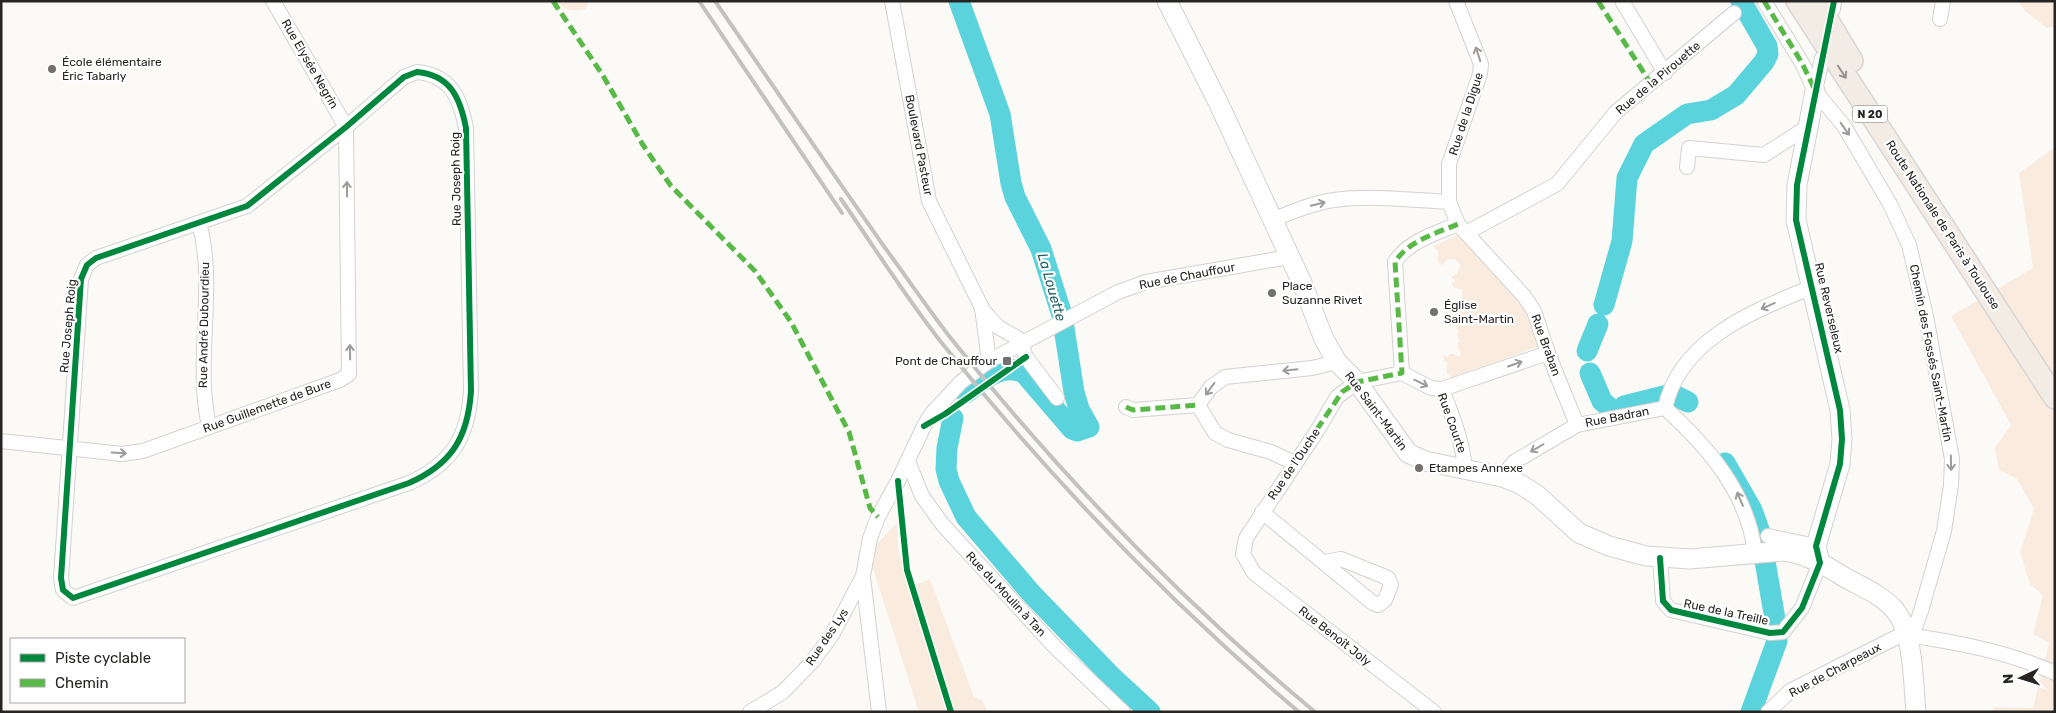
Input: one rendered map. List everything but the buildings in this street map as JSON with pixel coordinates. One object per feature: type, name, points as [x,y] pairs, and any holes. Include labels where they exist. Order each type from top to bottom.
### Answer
[{"type":"main road","name":"Rue Saint-Martin","points":[[1167,1],[1218,102],[1289,257],[1324,339],[1338,362],[1357,382],[1408,453],[1425,461],[1502,477],[1529,489],[1570,526],[1591,539],[1618,548],[1660,558],[1690,559],[1763,548],[1818,554],[1885,600],[1900,617],[1907,635],[1916,712]]},
{"type":"main road","name":"Route Nationale de Paris à Toulouse","points":[[1797,1],[2055,398]]},
{"type":"main road","name":"Route Nationale de Paris à Toulouse","points":[[1827,4],[2055,374]]},
{"type":"main road","name":"Rue Reverseleux","points":[[1815,91],[1797,186],[1796,220],[1840,410],[1842,439],[1840,464],[1818,554]]},
{"type":"street","name":"Rue Elysée Negrin","points":[[273,1],[346,127]]},
{"type":"street","name":"Boulevard Pasteur","points":[[892,1],[929,200],[982,308],[998,327],[1019,339],[1021,345]]},
{"type":"street","name":"Rue de la Digue","points":[[1449,202],[1449,164],[1480,74],[1481,64],[1456,1]]},
{"type":"street","points":[[1622,1],[1665,73]]},
{"type":"street","name":"Chemin des Fossés Saint-Martin","points":[[1764,1],[1802,63],[1815,91],[1844,126],[1866,160],[1909,245],[1926,316],[1952,458],[1951,485],[1944,531],[1921,612],[1916,625],[1907,635]]},
{"type":"street","points":[[1940,19],[1943,1]]},
{"type":"street","name":"Rue de la Pirouette","points":[[1402,373],[1395,262],[1400,254],[1426,237],[1462,228],[1557,184],[1616,112],[1665,73],[1734,13]]},
{"type":"street","name":"Rue Reverseleux","points":[[1815,91],[1822,58]]},
{"type":"street","name":"Rue Joseph Roig","points":[[417,72],[429,73],[447,82],[463,111],[468,145],[470,391],[465,427],[449,456],[427,475],[409,483],[73,598],[63,590],[61,578],[81,279],[87,265],[96,258],[247,206],[346,127],[404,77],[417,72]]},
{"type":"street","points":[[1687,167],[1689,148],[1764,155],[1809,126]]},
{"type":"street","name":"Rue Guillemette de Bure","points":[[1,441],[122,454],[143,451],[346,377],[350,370],[346,127]]},
{"type":"street","points":[[1272,220],[1301,208],[1334,200],[1373,197],[1449,202]]},
{"type":"street","name":"Rue Braban","points":[[1449,202],[1462,228],[1524,296],[1534,311],[1548,353],[1577,425]]},
{"type":"street","name":"Rue André Dubourdieu","points":[[199,223],[205,251],[203,395],[209,426]]},
{"type":"street","name":"Rue de Chauffour","points":[[870,538],[878,517],[910,466],[924,426],[932,413],[961,382],[990,361],[1064,323],[1100,300],[1146,282],[1289,257]]},
{"type":"street","points":[[1666,398],[1678,374],[1722,329],[1744,316],[1812,287]]},
{"type":"street","name":"Boulevard Pasteur","points":[[982,308],[990,361]]},
{"type":"street","points":[[1021,345],[1026,357],[1058,398]]},
{"type":"street","points":[[1442,389],[1548,353]]},
{"type":"street","points":[[1126,406],[1133,410],[1198,405],[1211,387],[1225,377],[1312,368],[1338,362]]},
{"type":"street","points":[[1357,382],[1402,373]]},
{"type":"street","name":"Rue Courte","points":[[1402,373],[1431,388],[1442,389],[1455,423],[1466,470]]},
{"type":"street","name":"Rue de l'Ouche","points":[[1244,554],[1246,538],[1317,431],[1336,397],[1357,382]]},
{"type":"street","name":"Rue Badran","points":[[1502,477],[1514,462],[1577,425],[1666,398],[1734,487],[1751,531],[1763,548]]},
{"type":"street","points":[[1198,405],[1215,433],[1228,440],[1271,452],[1294,463]]},
{"type":"street","name":"Rue du Moulin à Tan","points":[[910,466],[922,496],[942,525],[1055,647],[1123,712]]},
{"type":"street","points":[[1262,512],[1325,562]]},
{"type":"street","name":"Rue des Lys","points":[[750,712],[783,692],[812,662],[832,635],[863,576],[870,538]]},
{"type":"street","name":"Rue Benoît Joly","points":[[1244,554],[1254,573],[1434,712]]},
{"type":"street","name":"Rue de la Treille","points":[[1660,558],[1663,601],[1671,610],[1776,633],[1802,608],[1818,554]]},
{"type":"street","points":[[863,576],[879,712]]},
{"type":"street","points":[[1907,635],[1978,648],[2039,665],[2055,673]]},
{"type":"street","name":"Rue de Charpeaux","points":[[1768,712],[1790,692],[1899,636],[1907,635]]},
{"type":"shaded area","points":[[556,1],[589,1],[586,9],[573,10],[566,9]]},
{"type":"shaded area","points":[[2018,1],[2055,1],[2055,26],[2047,28],[2025,11]]},
{"type":"shaded area","points":[[2055,147],[2055,712],[1994,712],[1993,707],[2033,708],[2049,643],[2033,634],[2043,595],[2030,584],[2020,552],[2034,509],[2017,479],[1999,470],[1995,448],[2011,425],[1951,316],[2033,268],[2019,173]]},
{"type":"shaded area","points":[[1460,234],[1529,310],[1538,336],[1537,347],[1450,378],[1450,374],[1447,374],[1446,366],[1449,363],[1445,362],[1443,355],[1448,357],[1449,354],[1454,354],[1459,357],[1461,353],[1458,350],[1458,343],[1460,341],[1457,332],[1460,332],[1457,329],[1456,319],[1459,318],[1456,316],[1456,307],[1463,303],[1462,290],[1453,287],[1452,282],[1455,282],[1452,276],[1457,274],[1460,265],[1455,259],[1446,260],[1443,265],[1438,263],[1438,250],[1433,246]]},
{"type":"shaded area","points":[[897,523],[898,549],[911,587],[930,579],[974,697],[982,700],[988,712],[919,712],[868,553]]},
{"type":"waterway","name":"La Louette","points":[[959,1],[1000,114],[1015,197],[1041,249],[1062,315],[1074,392],[1079,409],[1089,427],[1077,431],[1072,429],[1024,373],[1016,370],[1001,371],[994,374],[966,393]]},
{"type":"waterway","points":[[1604,305],[1622,241],[1627,178],[1644,144],[1687,114],[1711,110],[1736,95],[1764,62],[1768,54],[1767,46],[1741,1]]},
{"type":"waterway","points":[[1587,351],[1598,324]]},
{"type":"waterway","points":[[1590,373],[1602,401],[1612,410]]},
{"type":"waterway","points":[[1624,406],[1672,394],[1688,402]]},
{"type":"waterway","name":"La Louette","points":[[953,418],[947,448],[946,469],[949,481],[966,517],[1031,593],[1112,677],[1150,712]]},
{"type":"waterway","points":[[1725,463],[1752,510],[1764,544]]},
{"type":"waterway","points":[[1765,561],[1776,625]]},
{"type":"waterway","points":[[1751,712],[1777,641]]},
{"type":"railway","points":[[699,1],[842,213]]},
{"type":"railway","points":[[715,1],[883,245],[949,336],[990,387],[1122,533],[1216,625],[1315,712]]},
{"type":"railway","points":[[841,199],[928,325],[1024,441],[1111,536],[1156,581],[1250,670],[1299,712]]},
{"type":"marked path","points":[[553,1],[602,74],[643,145],[671,186],[755,271],[791,322],[849,432],[870,508],[878,517]]},
{"type":"marked path","points":[[1598,1],[1651,84]]},
{"type":"marked path","points":[[1764,1],[1802,63],[1815,90]]},
{"type":"marked path","points":[[1275,492],[1342,392],[1357,382],[1402,373],[1395,262],[1407,248],[1415,243],[1458,224]]},
{"type":"marked path","points":[[1126,407],[1133,410],[1198,405]]},
{"type":"cycle path","points":[[1660,558],[1663,601],[1671,610],[1770,633],[1783,632],[1802,608],[1820,563],[1816,546],[1840,464],[1842,439],[1840,410],[1796,220],[1797,185],[1834,1]]},
{"type":"cycle path","points":[[417,72],[438,78],[452,90],[457,97],[466,128],[471,391],[466,422],[455,447],[447,458],[436,467],[409,483],[73,598],[63,590],[61,578],[81,279],[87,265],[96,258],[247,206],[346,127],[404,77],[417,72]]},
{"type":"cycle path","points":[[924,426],[945,414],[1026,357]]},
{"type":"cycle path","points":[[898,481],[907,570],[951,712]]},
{"type":"place","name":"École élémentaire Éric Tabarly","points":[[52,69]]},
{"type":"place","name":"Place Suzanne Rivet","points":[[1272,293]]},
{"type":"place","name":"Église Saint-Martin","points":[[1434,312]]},
{"type":"place","name":"Pont de Chauffour","points":[[1007,361]]},
{"type":"place","name":"Etampes Annexe","points":[[1419,468]]}]
